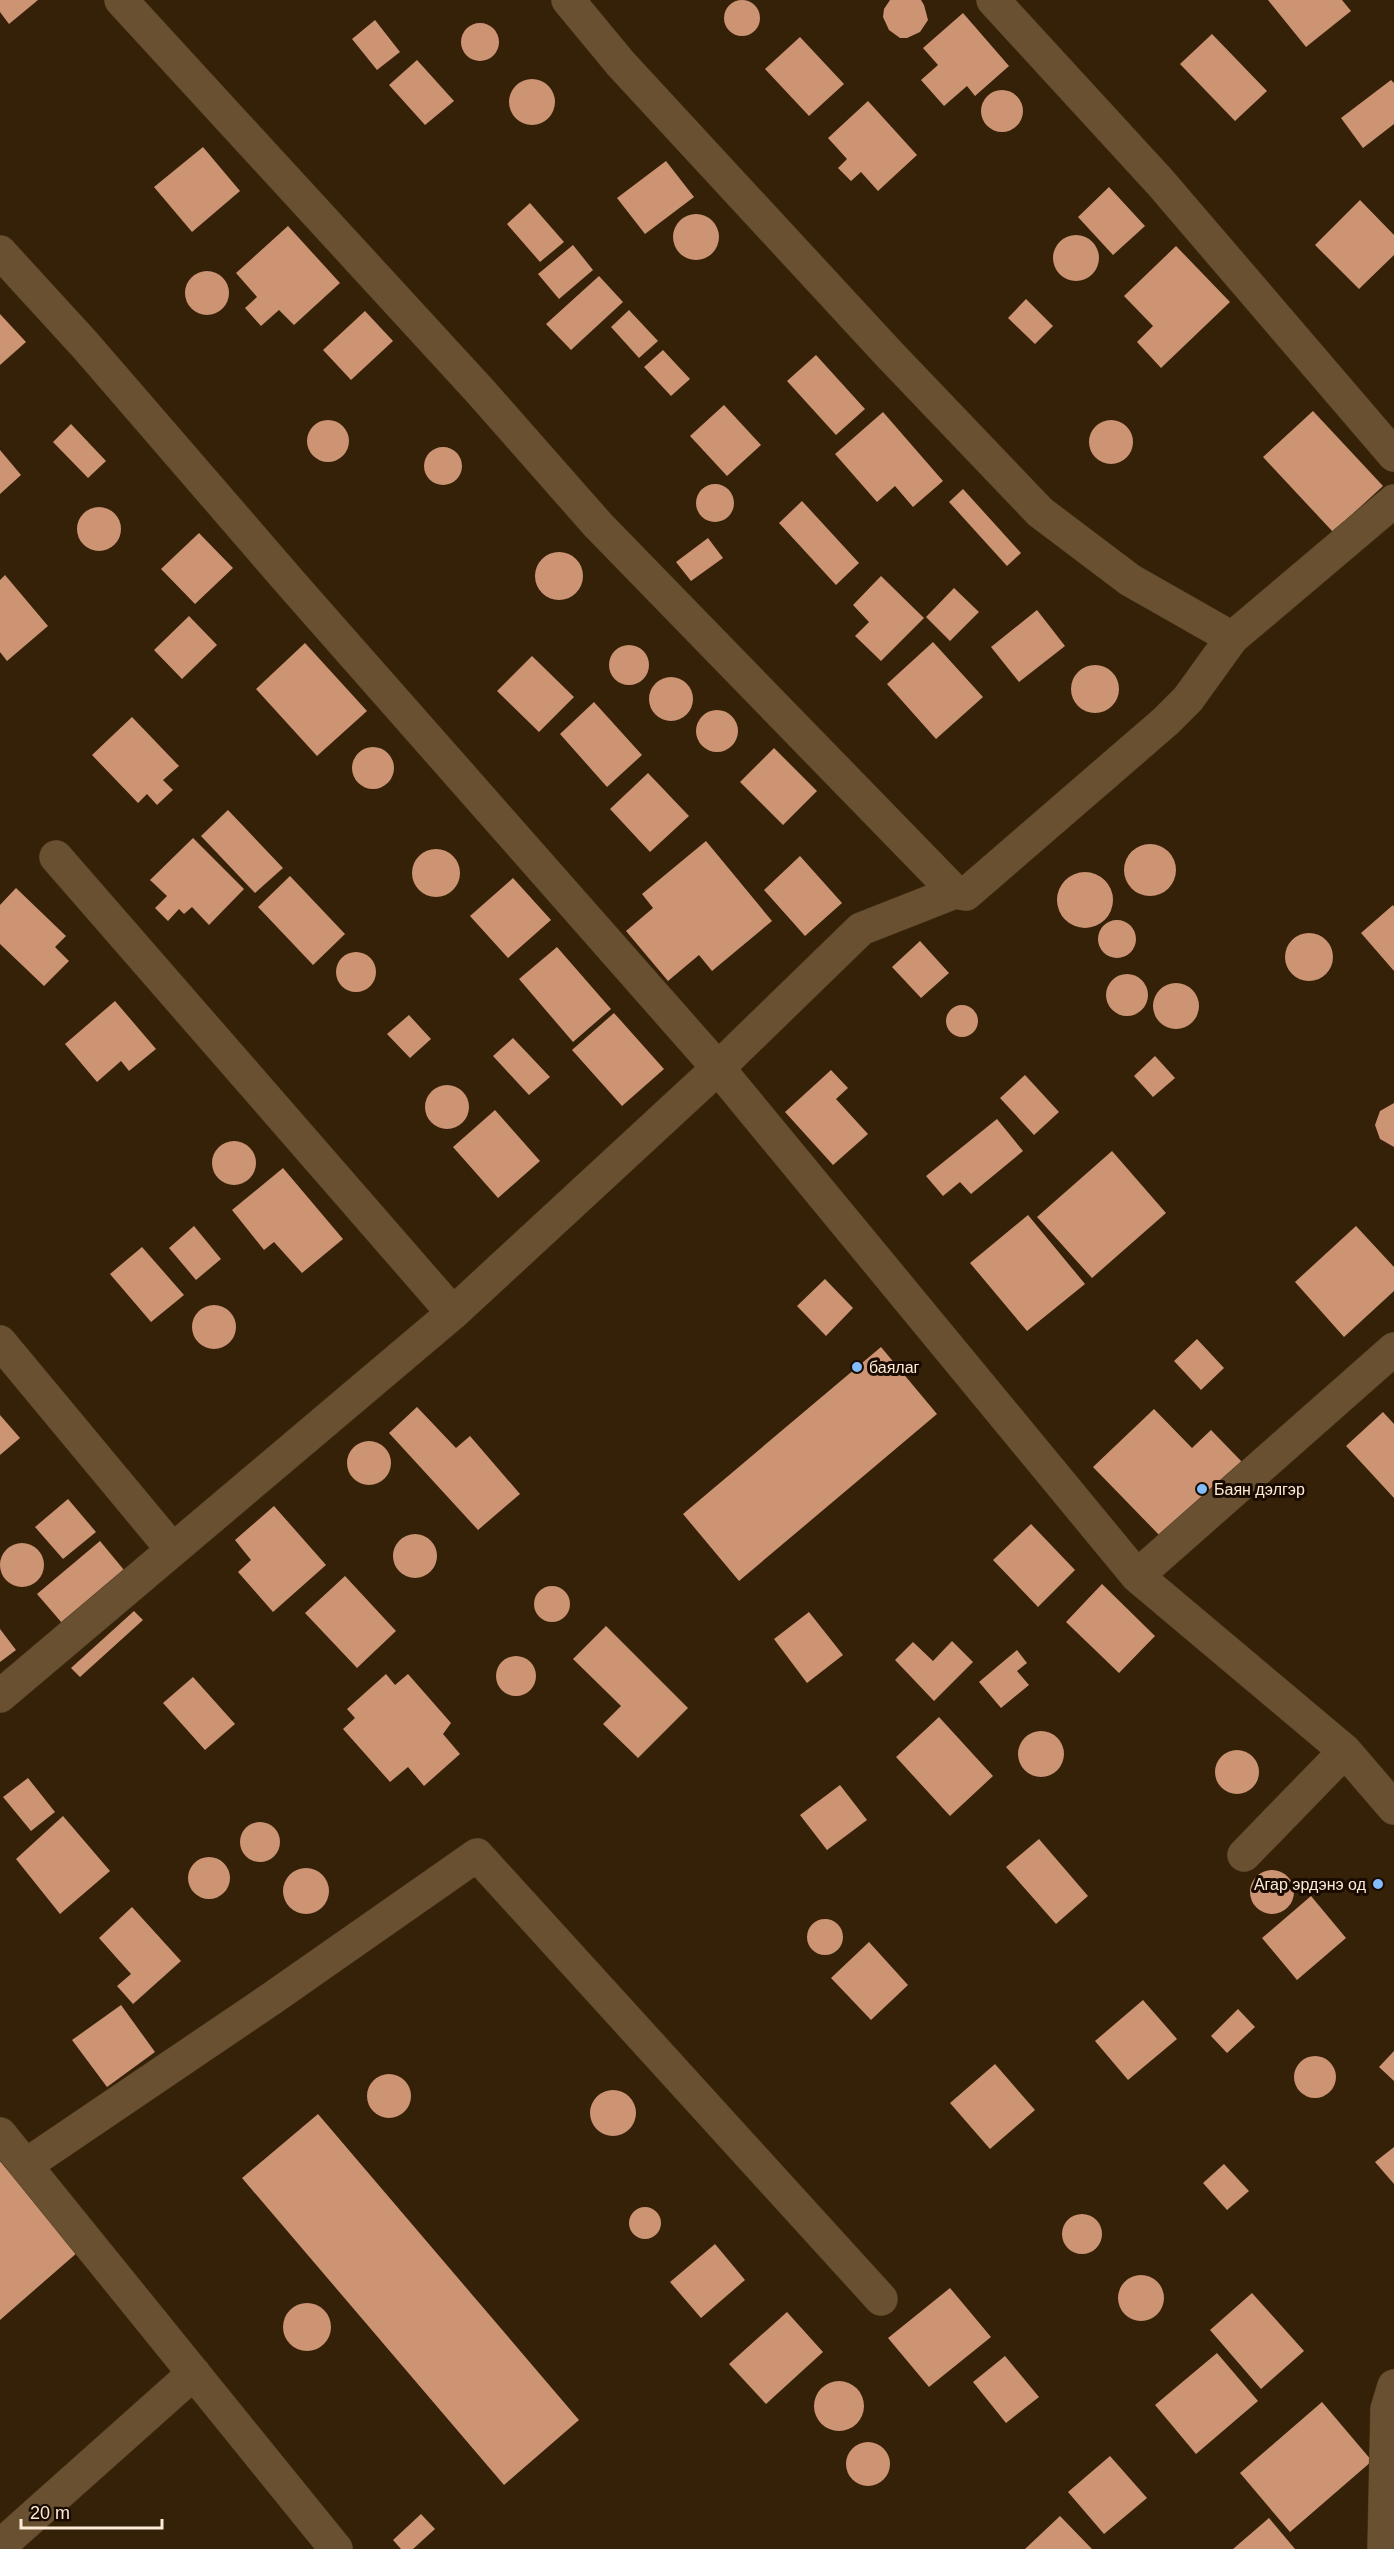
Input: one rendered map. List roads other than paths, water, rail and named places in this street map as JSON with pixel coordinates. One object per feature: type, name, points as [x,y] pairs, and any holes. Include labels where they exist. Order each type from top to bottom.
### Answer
[{"type":"street","points":[[121,0],[480,391],[598,525],[955,892]]},
{"type":"street","points":[[568,0],[629,73],[890,355],[1040,512],[1130,580],[1232,638]]},
{"type":"street","points":[[993,0],[1160,182],[1394,455]]},
{"type":"street","points":[[0,252],[86,346],[303,598],[718,1068],[1137,1576],[1345,1752],[1394,1808]]},
{"type":"street","points":[[0,1696],[453,1313],[718,1068],[861,929],[955,892],[966,894],[1166,721],[1188,699],[1232,638],[1394,501]]},
{"type":"street","points":[[56,857],[453,1313]]},
{"type":"street","points":[[0,1342],[172,1549]]},
{"type":"street","points":[[1137,1576],[1394,1349]]},
{"type":"street","points":[[1244,1855],[1345,1752]]},
{"type":"street","points":[[26,2165],[271,1999],[477,1855],[881,2299]]},
{"type":"street","points":[[0,2134],[336,2549]]},
{"type":"street","points":[[0,2546],[194,2373]]},
{"type":"street","points":[[1384,2549],[1387,2409],[1394,2386]]},
{"type":"place","name":"баялаг","points":[[857,1367]]},
{"type":"place","name":"Баян дэлгэр","points":[[1202,1489]]},
{"type":"place","name":"Агар эрдэнэ од","points":[[1378,1884]]}]
